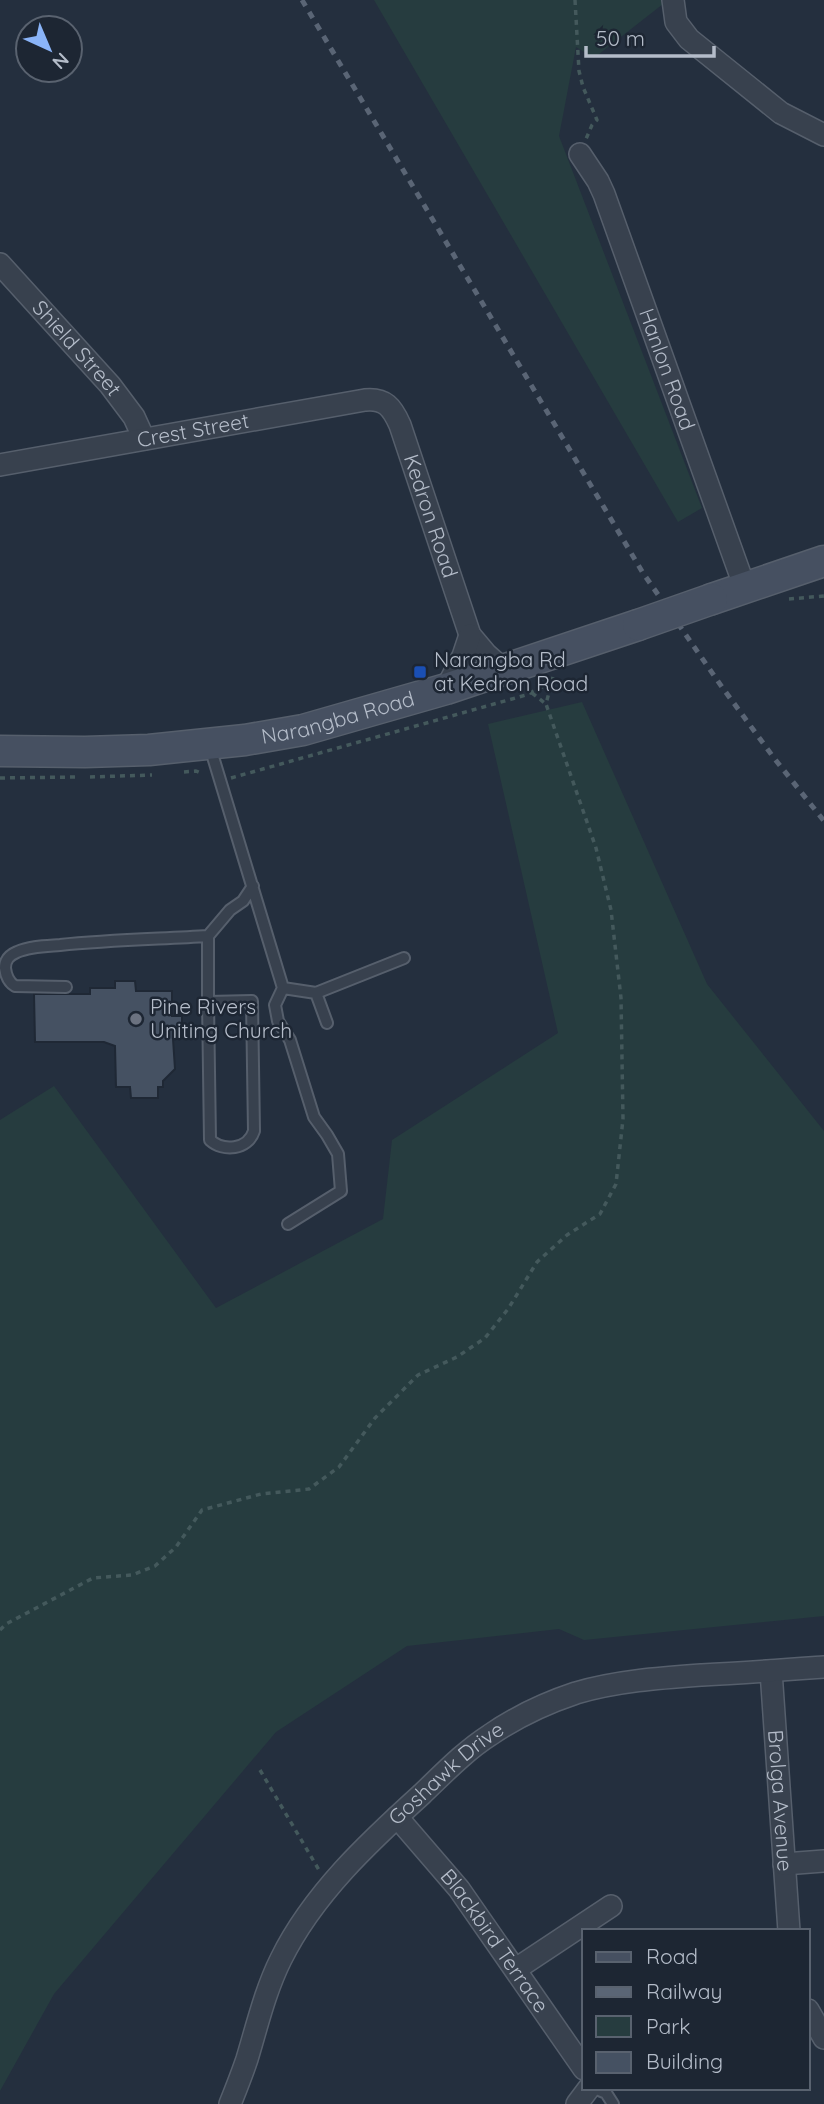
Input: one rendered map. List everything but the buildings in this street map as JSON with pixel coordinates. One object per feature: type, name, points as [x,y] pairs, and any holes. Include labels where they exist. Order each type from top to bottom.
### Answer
[{"type":"main road","name":"Narangba Road","points":[[0,751],[122,752],[210,744],[303,730],[446,689],[824,561]]},
{"type":"street","points":[[673,0],[676,22],[689,39],[781,113],[824,135]]},
{"type":"street","name":"Hanlon Road","points":[[579,154],[604,194],[745,588]]},
{"type":"street","name":"Shield Street","points":[[0,264],[110,385],[134,417],[144,439]]},
{"type":"street","name":"Crest Street","points":[[0,465],[365,400],[375,399],[386,403]]},
{"type":"street","name":"Kedron Road","points":[[386,403],[400,425],[470,635],[504,670]]},
{"type":"street","points":[[446,689],[463,656],[470,635]]},
{"type":"street","name":"Goshawk Drive","points":[[230,2104],[281,1959],[305,1918],[330,1886],[397,1817],[488,1736],[519,1717],[546,1705],[576,1693],[615,1684],[824,1667]]},
{"type":"street","name":"Brolga Avenue","points":[[771,1671],[789,1929]]},
{"type":"street","name":"Blackbird Terrace","points":[[397,1817],[459,1889],[582,2066]]},
{"type":"street","points":[[784,1864],[824,1861]]},
{"type":"street","points":[[516,1969],[611,1906]]},
{"type":"street","points":[[810,2014],[824,2038]]},
{"type":"lane","points":[[210,744],[283,988],[275,1005],[278,1021],[290,1040],[314,1118],[338,1154],[341,1191],[288,1224]]},
{"type":"lane","points":[[208,1002],[252,1001],[254,1131],[248,1142],[239,1147],[227,1149],[216,1146],[210,1140],[208,1002],[208,936],[230,910],[243,901],[253,886]]},
{"type":"lane","points":[[66,987],[11,984],[5,970],[8,958],[36,947],[208,936]]},
{"type":"lane","points":[[283,988],[316,993],[404,958]]},
{"type":"lane","points":[[316,993],[327,1023]]},
{"type":"lane","points":[[598,2090],[606,2094],[613,2104]]},
{"type":"path","points":[[575,0],[579,71],[597,120],[579,154]]},
{"type":"path","points":[[237,776],[532,693],[553,677],[546,704]]},
{"type":"path","points":[[0,1629],[93,1578],[132,1575],[155,1566],[176,1547],[202,1510],[261,1494],[309,1489],[339,1467],[375,1418],[418,1375],[457,1357],[485,1338],[508,1309],[537,1262],[567,1235],[600,1214],[616,1184],[623,1119],[621,998],[611,910],[596,848],[546,704],[532,693]]},
{"type":"path","points":[[260,1770],[330,1886]]},
{"type":"green space","points":[[374,0],[664,0],[663,4],[594,58],[576,47],[559,136],[702,508],[678,522]]},
{"type":"green space","points":[[582,702],[707,984],[824,1131],[824,1616],[584,1640],[559,1629],[407,1646],[276,1732],[54,1994],[0,2091],[0,1120],[54,1086],[216,1308],[383,1219],[392,1140],[558,1033],[488,724]]},
{"type":"railway","points":[[302,0],[643,573],[722,687],[824,821]]},
{"type":"place","name":"Narangba Rd at Kedron Road","points":[[420,672]]},
{"type":"place","name":"Pine Rivers Uniting Church","points":[[136,1019]]}]
